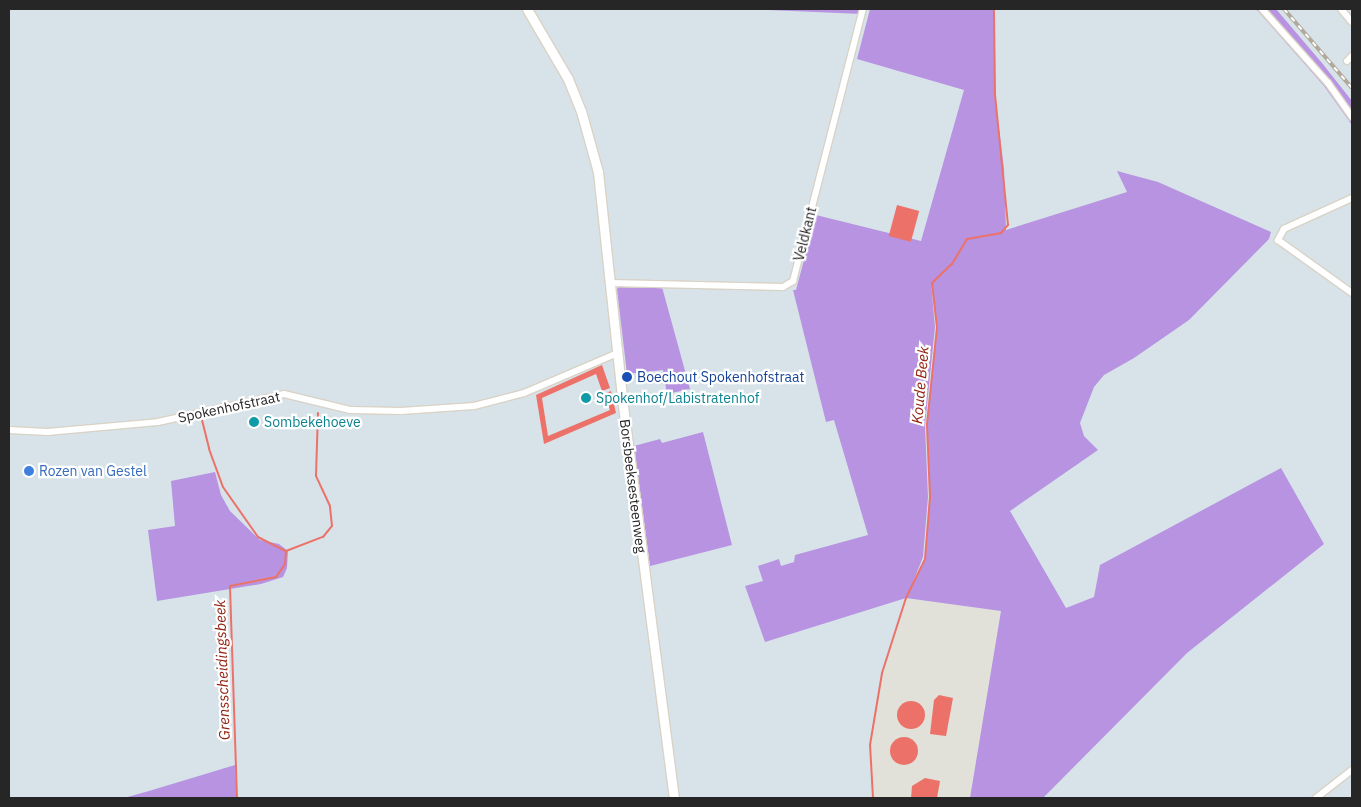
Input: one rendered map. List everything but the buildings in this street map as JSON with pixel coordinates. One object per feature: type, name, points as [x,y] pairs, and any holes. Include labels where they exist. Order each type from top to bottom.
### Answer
[{"type":"street","name":"Borsbeeksesteenweg","points":[[527,9],[568,79],[582,111],[598,172],[618,353],[674,798]]},
{"type":"street","name":"Veldkant","points":[[611,284],[783,287],[793,281],[863,9]]},
{"type":"street","points":[[1262,9],[1328,83],[1352,117]]},
{"type":"street","points":[[1340,9],[1352,22]]},
{"type":"street","points":[[1347,61],[1352,56]]},
{"type":"street","points":[[1352,198],[1284,229],[1278,240],[1352,294]]},
{"type":"street","name":"Spokenhofstraat","points":[[9,430],[48,432],[158,422],[284,394],[350,410],[401,411],[474,406],[524,393],[618,353]]},
{"type":"street","points":[[1316,798],[1352,770]]},
{"type":"shaded area","points":[[746,9],[864,9],[862,14]]},
{"type":"shaded area","points":[[870,9],[994,9],[995,96],[1004,169],[1006,230],[1127,192],[1117,171],[1158,182],[1271,232],[1269,239],[1189,320],[1134,358],[1104,375],[1094,387],[1080,423],[1084,436],[1098,450],[1010,511],[1066,608],[1094,597],[1100,565],[1281,468],[1324,544],[1187,653],[1043,798],[970,798],[1001,611],[906,598],[765,642],[745,586],[763,581],[758,566],[779,559],[781,566],[794,562],[795,555],[868,535],[834,420],[826,422],[793,290],[796,290],[816,215],[921,241],[964,90],[857,59]],"holes":[[[931,282],[937,328],[927,424],[930,497],[925,559],[912,585],[923,557],[928,497],[925,425],[935,327]]]},
{"type":"shaded area","points":[[1256,9],[1276,9],[1322,63],[1352,101],[1352,125],[1324,86]]},
{"type":"shaded area","points":[[897,205],[919,211],[911,242],[889,236]]},
{"type":"shaded area","points":[[620,286],[662,287],[690,389],[667,394],[663,370],[627,374],[617,289]]},
{"type":"shaded area","points":[[602,365],[610,388],[602,391],[596,374],[542,398],[548,436],[610,410],[604,394],[611,391],[616,413],[544,444],[536,395]]},
{"type":"shaded area","points":[[703,432],[732,545],[650,566],[634,446],[660,439],[662,443]]},
{"type":"shaded area","points":[[215,472],[221,495],[230,511],[260,540],[279,544],[288,551],[287,568],[283,577],[261,584],[157,601],[148,530],[175,526],[171,481]]},
{"type":"shaded area","points":[[906,598],[1001,611],[970,798],[873,798],[870,745],[882,673]]},
{"type":"shaded area","points":[[939,695],[953,698],[946,736],[930,734],[934,700]]},
{"type":"shaded area","points":[[911,701],[921,705],[925,715],[921,725],[911,729],[901,725],[897,715],[901,705]]},
{"type":"shaded area","points":[[904,737],[914,741],[918,751],[914,761],[904,765],[894,761],[890,751],[894,741]]},
{"type":"shaded area","points":[[235,765],[237,798],[124,798],[149,791]]},
{"type":"shaded area","points":[[925,778],[940,781],[937,798],[911,798],[912,786]]},
{"type":"waterway","name":"Koude Beek","points":[[873,798],[870,745],[882,673],[906,598],[925,559],[930,497],[927,424],[937,328],[932,283],[952,264],[967,239],[1001,233],[1008,225],[995,95],[994,9]]},
{"type":"waterway","points":[[286,551],[323,537],[332,526],[330,506],[316,476],[318,413]]},
{"type":"waterway","points":[[202,420],[209,449],[223,487],[258,537],[286,551]]},
{"type":"waterway","name":"Grensscheidingsbeek","points":[[237,798],[230,586],[276,577],[285,564],[286,551]]},
{"type":"railway","points":[[1284,9],[1352,88]]},
{"type":"place","name":"Boechout Spokenhofstraat","points":[[627,377]]},
{"type":"place","name":"Spokenhof/Labistratenhof","points":[[586,398]]},
{"type":"place","name":"Sombekehoeve","points":[[254,422]]},
{"type":"place","name":"Rozen van Gestel","points":[[29,471]]}]
